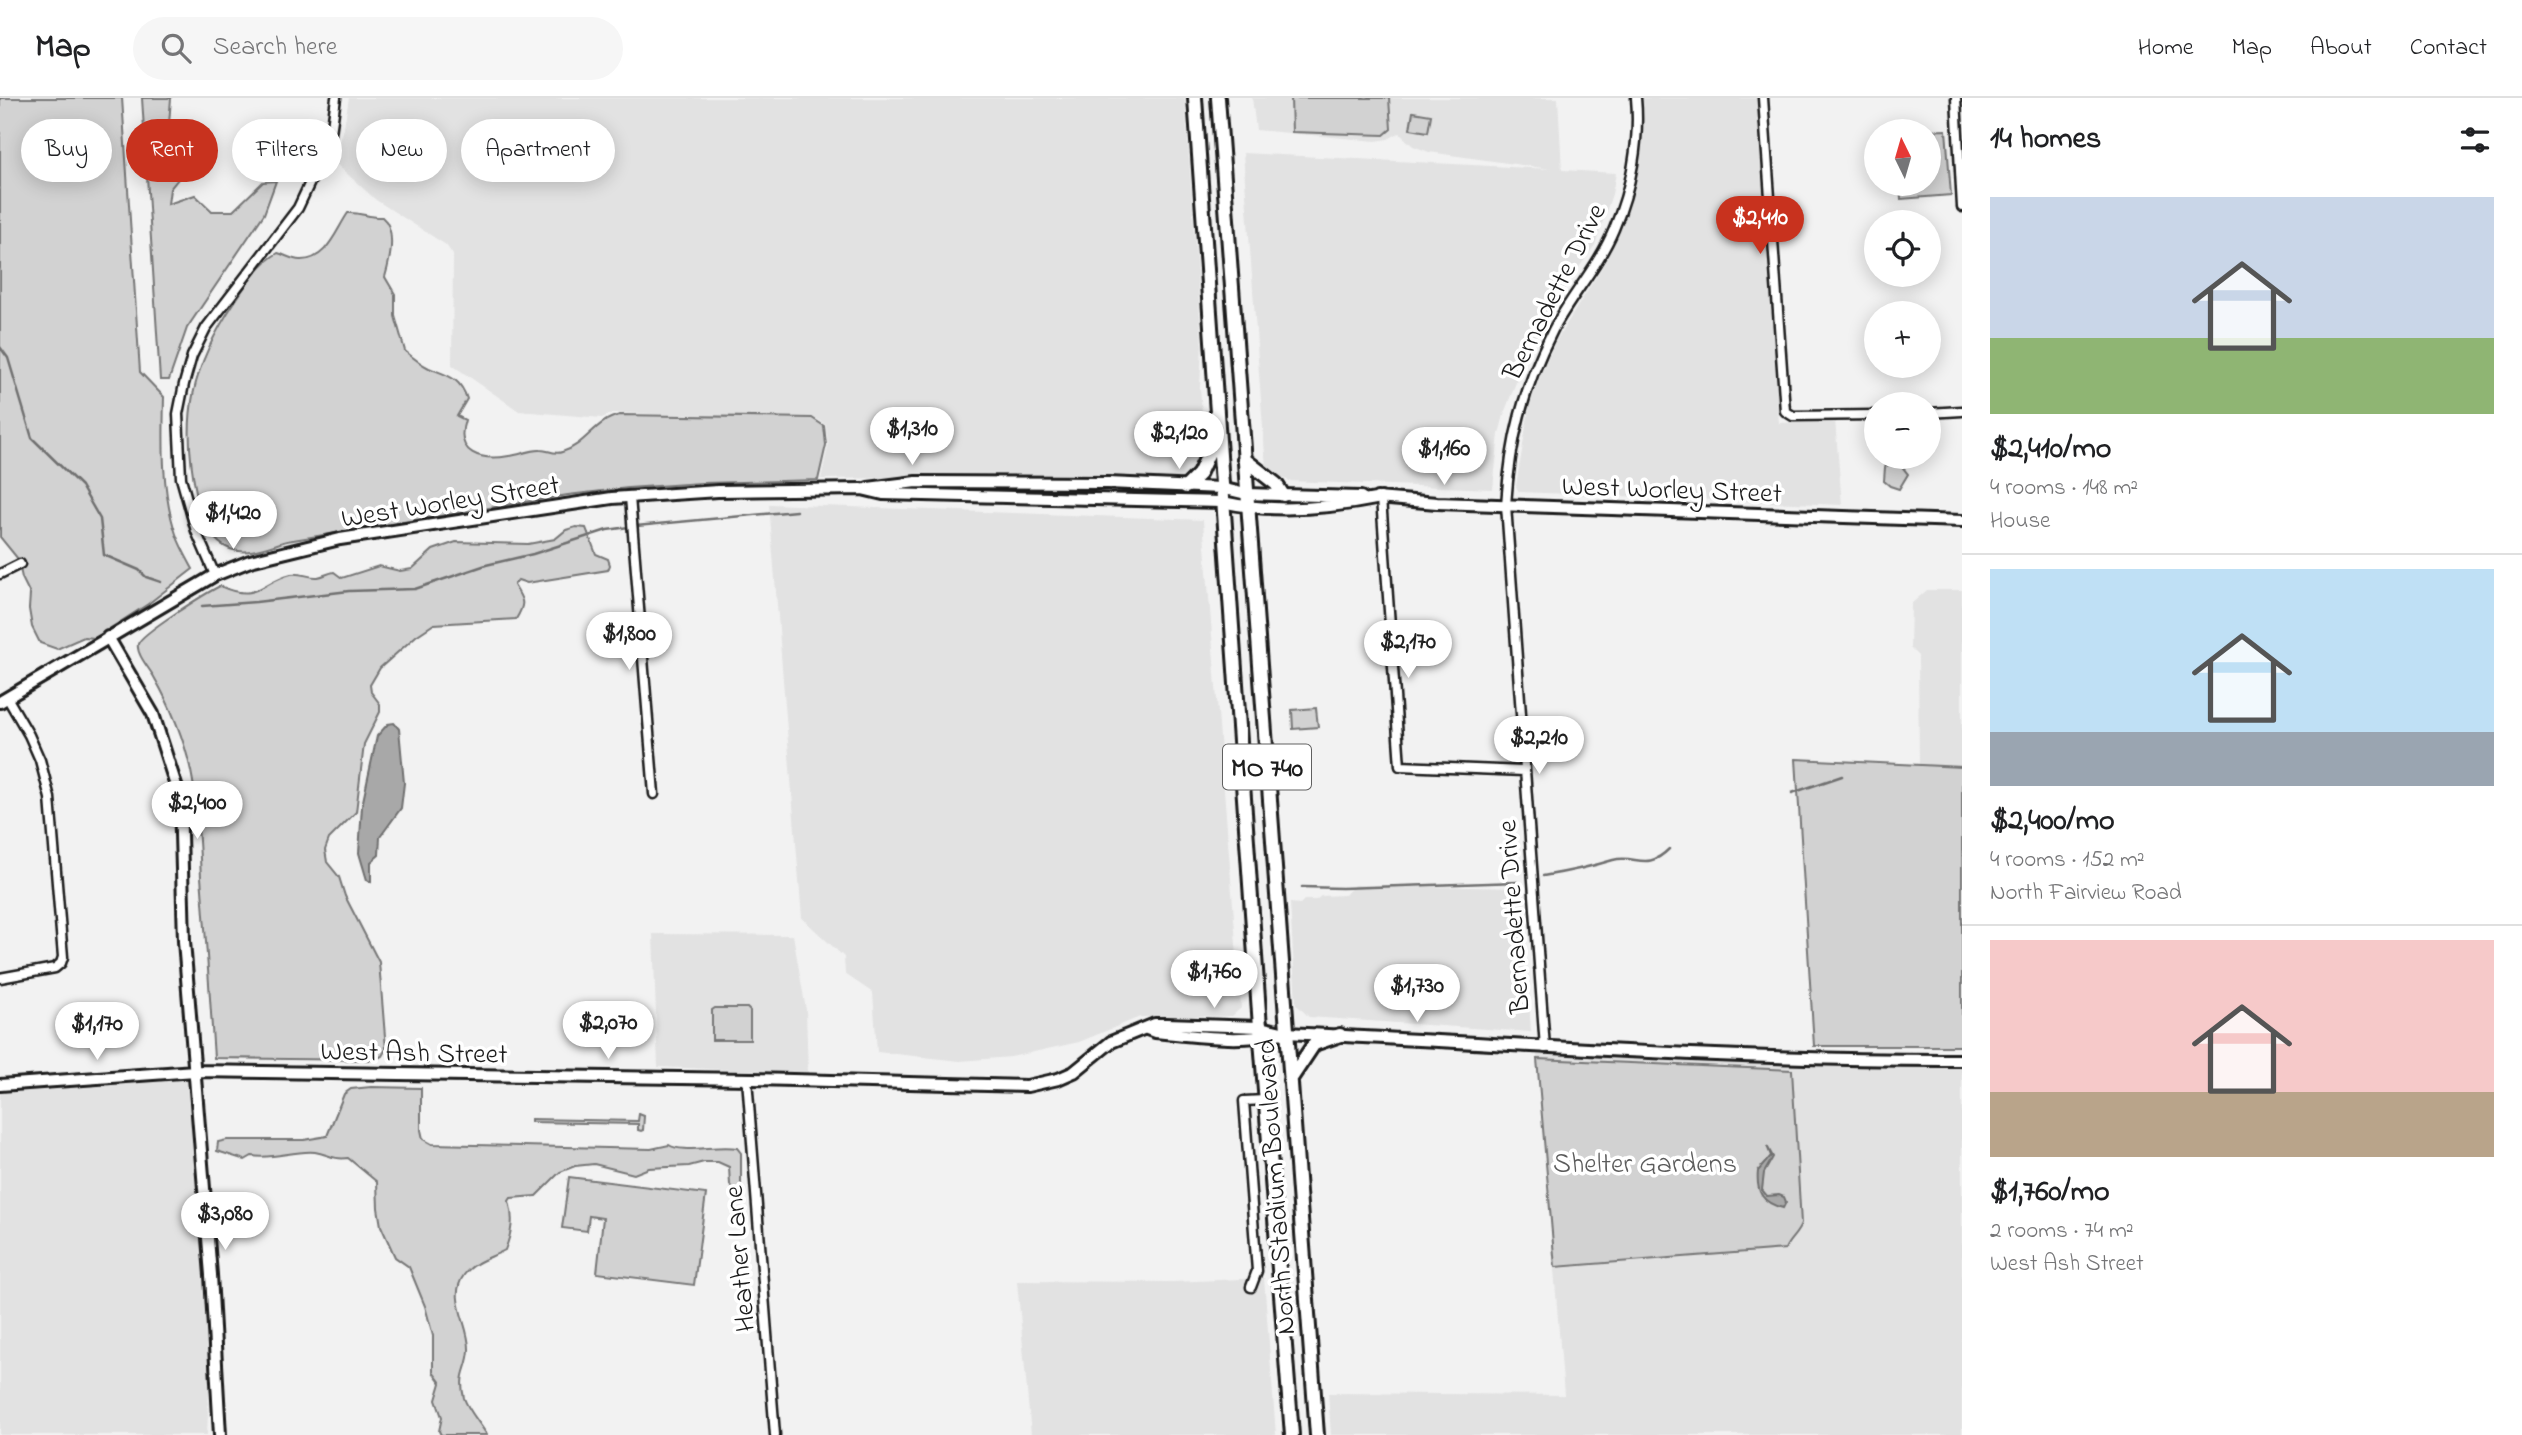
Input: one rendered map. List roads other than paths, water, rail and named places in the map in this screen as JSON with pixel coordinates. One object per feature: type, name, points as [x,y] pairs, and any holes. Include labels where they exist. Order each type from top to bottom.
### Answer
[{"type":"main road","name":"North Stadium Boulevard","points":[[1195,98],[1222,502],[1292,1435]]},
{"type":"main road","name":"North Stadium Boulevard","points":[[1218,98],[1317,1435]]},
{"type":"main road","points":[[1186,486],[1199,474],[1211,448],[1218,442]]},
{"type":"main road","points":[[1244,459],[1276,484],[1283,495]]},
{"type":"main road","points":[[1290,1080],[1314,1044],[1340,1035]]},
{"type":"street","points":[[215,575],[196,531],[181,478],[178,414],[184,384],[192,356],[206,328],[298,208],[330,140],[336,98]]},
{"type":"street","name":"Bernadette Drive","points":[[1545,1048],[1506,505],[1508,468],[1514,429],[1525,393],[1554,329],[1614,231],[1628,188],[1636,135],[1636,98]]},
{"type":"street","points":[[1763,98],[1785,411],[1793,416],[1864,415]]},
{"type":"street","points":[[1956,98],[1962,207]]},
{"type":"street","points":[[1941,412],[1962,411]]},
{"type":"street","name":"West Worley Street","points":[[4,701],[215,575],[250,561],[340,540],[630,497],[718,491],[862,489],[916,482],[1108,483],[1221,488],[1246,494],[1962,521]]},
{"type":"street","name":"West Worley Street","points":[[862,489],[883,494],[1222,502],[1247,508],[1338,507],[1381,498]]},
{"type":"street","points":[[630,497],[654,794]]},
{"type":"street","points":[[1381,498],[1400,766],[1524,771]]},
{"type":"street","points":[[0,574],[20,564]]},
{"type":"street","points":[[108,637],[153,714],[180,798],[184,941],[211,1275],[220,1435]]},
{"type":"street","points":[[0,978],[55,968],[63,957],[50,798],[40,760],[29,735],[4,701]]},
{"type":"street","name":"West Ash Street","points":[[0,1085],[195,1071],[1027,1086],[1043,1084],[1074,1072],[1111,1042],[1155,1024],[1545,1048],[1884,1061],[1962,1060]]},
{"type":"street","name":"Heather Lane","points":[[747,1079],[775,1435]]},
{"type":"street","points":[[1251,1287],[1257,1271],[1244,1101],[1266,1100]]},
{"type":"waterway","points":[[0,347],[8,358],[32,438],[81,486],[100,519],[104,555],[161,582]]},
{"type":"waterway","points":[[636,526],[796,511]]},
{"type":"waterway","points":[[202,606],[349,591],[415,589],[486,565],[533,554],[607,530],[629,527]]},
{"type":"waterway","points":[[1792,793],[1842,776]]},
{"type":"waterway","points":[[1543,876],[1613,860],[1654,860],[1669,849]]},
{"type":"waterway","points":[[1302,887],[1518,882]]},
{"type":"park label","name":"Shelter Gardens","points":[[1645,1162]]}]
